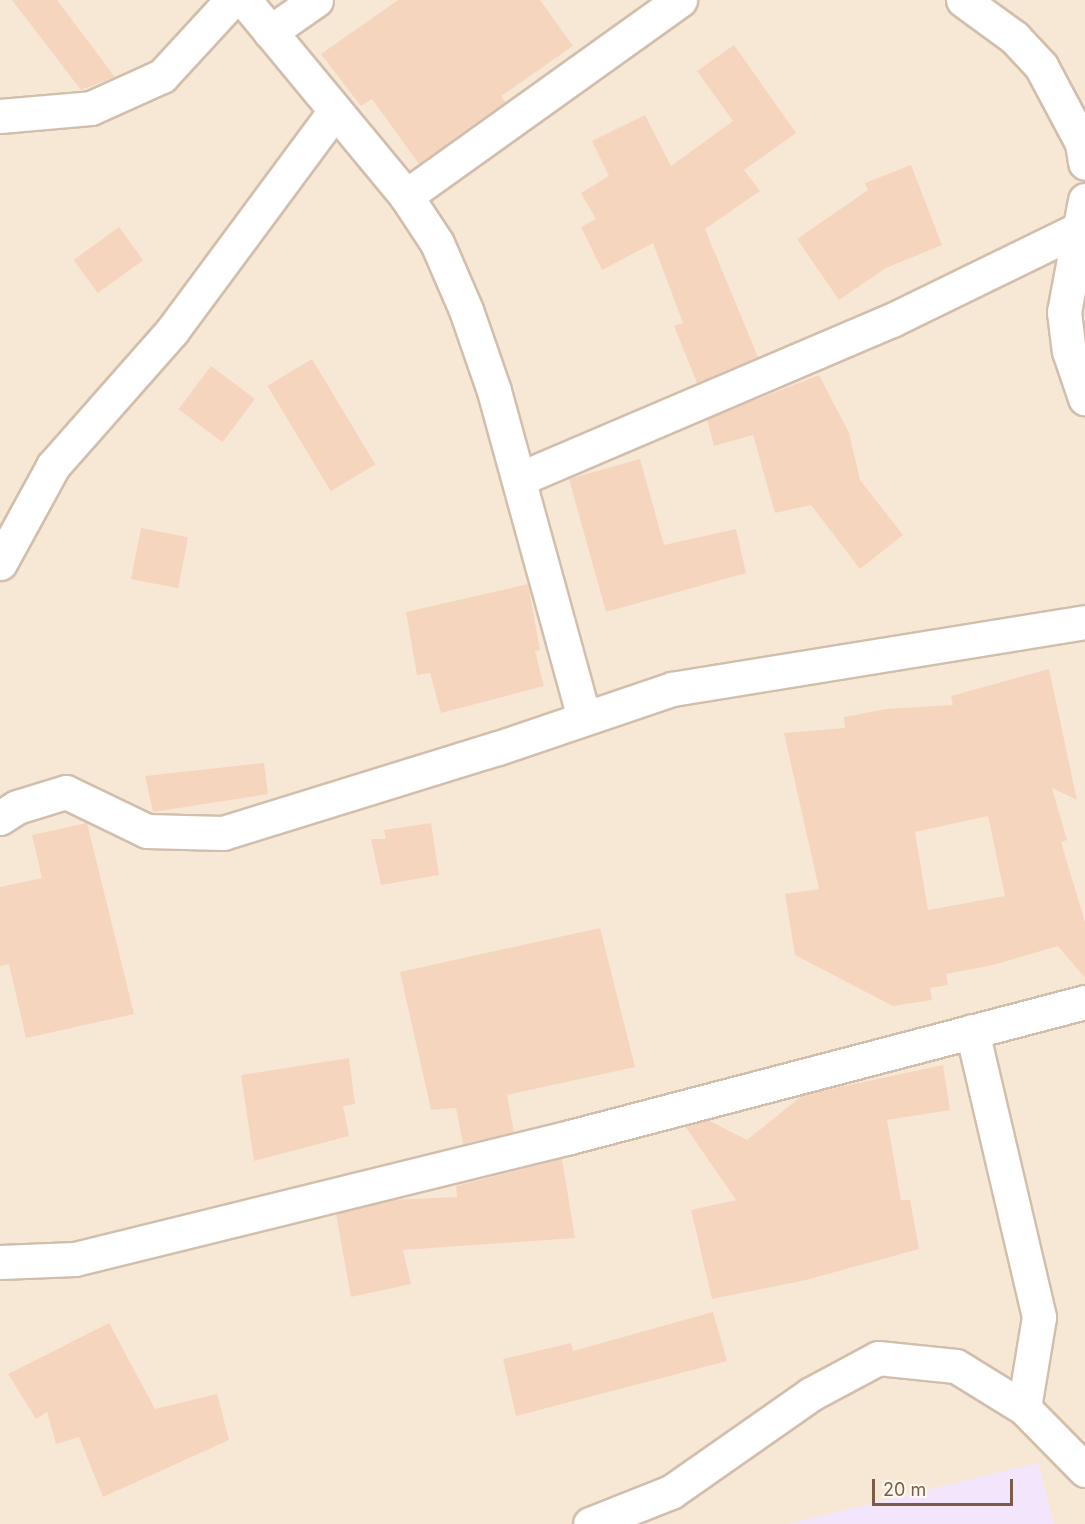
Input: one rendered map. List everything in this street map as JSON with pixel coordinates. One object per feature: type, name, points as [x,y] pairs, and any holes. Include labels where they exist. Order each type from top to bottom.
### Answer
[{"type":"street","points":[[0,116],[92,108],[162,76],[232,0]]},
{"type":"street","points":[[244,0],[406,196],[437,243],[466,310],[519,479],[584,717]]},
{"type":"street","points":[[270,32],[316,0]]},
{"type":"street","points":[[406,196],[680,0]]},
{"type":"street","points":[[963,0],[1014,37],[1041,66],[1078,135],[1085,164]]},
{"type":"street","points":[[0,563],[53,465],[172,331],[335,111]]},
{"type":"street","points":[[519,479],[892,320],[1084,218]]},
{"type":"street","points":[[1084,218],[1070,266],[1065,312],[1069,351],[1085,398]]},
{"type":"street","points":[[0,818],[17,807],[66,792],[147,831],[223,833],[498,748],[672,688],[1085,622]]},
{"type":"street","points":[[0,1262],[75,1259],[1085,1002]]},
{"type":"street","points":[[972,1031],[1039,1317],[1024,1408]]},
{"type":"street","points":[[590,1524],[671,1492],[811,1394],[878,1358],[956,1366],[1024,1408],[1085,1470]]},
{"type":"shaded area","points":[[0,0],[1085,0],[1085,1524],[0,1524]]},
{"type":"shaded area","points":[[1038,1463],[1054,1524],[787,1524]]},
{"type":"building","points":[[12,0],[57,0],[115,77],[81,90]]},
{"type":"building","points":[[398,0],[540,0],[573,46],[501,96],[505,102],[419,164],[372,99],[361,106],[321,54]]},
{"type":"building","points":[[734,45],[796,133],[744,170],[760,191],[705,229],[758,357],[697,383],[674,326],[683,323],[653,243],[602,270],[581,227],[596,219],[581,193],[609,176],[592,141],[645,115],[671,166],[733,121],[697,71]]},
{"type":"building","points":[[911,165],[942,245],[886,268],[839,300],[797,239],[868,190],[865,183]]},
{"type":"building","points":[[119,227],[143,260],[98,293],[74,260]]},
{"type":"building","points":[[312,359],[375,464],[331,491],[267,386]]},
{"type":"building","points":[[211,366],[255,399],[222,442],[179,409]]},
{"type":"building","points":[[819,375],[849,433],[860,480],[903,535],[860,569],[811,505],[775,513],[753,435],[714,446],[707,419]]},
{"type":"building","points":[[640,459],[664,545],[736,529],[746,573],[606,612],[569,479]]},
{"type":"building","points":[[141,528],[188,537],[178,588],[131,579]]},
{"type":"building","points":[[528,584],[540,650],[535,651],[544,686],[441,713],[430,673],[417,675],[406,612]]},
{"type":"building","points":[[1049,669],[1077,800],[1052,788],[1067,840],[1061,842],[1085,922],[1085,978],[1058,946],[993,965],[946,974],[948,985],[930,988],[932,1000],[893,1006],[795,955],[785,894],[819,889],[784,733],[845,728],[844,717],[886,709],[953,705],[951,696]],"holes":[[[988,816],[1005,896],[928,910],[915,832]]]},
{"type":"building","points":[[264,763],[268,794],[153,812],[145,776]]},
{"type":"building","points":[[87,823],[134,1014],[26,1038],[9,964],[0,966],[0,887],[42,878],[32,835]]},
{"type":"building","points":[[431,823],[439,875],[381,885],[371,839],[386,839],[384,830]]},
{"type":"building","points":[[600,928],[635,1067],[507,1095],[514,1132],[463,1144],[456,1108],[431,1110],[400,972]]},
{"type":"building","points":[[349,1058],[355,1104],[343,1106],[349,1136],[254,1161],[241,1075]]},
{"type":"building","points":[[943,1065],[950,1110],[887,1120],[901,1200],[910,1200],[919,1249],[806,1280],[712,1299],[691,1210],[736,1200],[685,1126],[708,1120],[747,1140],[803,1095]]},
{"type":"building","points":[[562,1159],[575,1238],[403,1250],[411,1284],[351,1297],[336,1214],[391,1200],[457,1197],[456,1186]]},
{"type":"building","points":[[713,1312],[727,1361],[516,1416],[503,1359],[571,1343],[573,1351]]},
{"type":"building","points":[[109,1323],[155,1409],[217,1394],[229,1440],[103,1497],[79,1437],[56,1444],[47,1412],[36,1419],[8,1374]]}]
